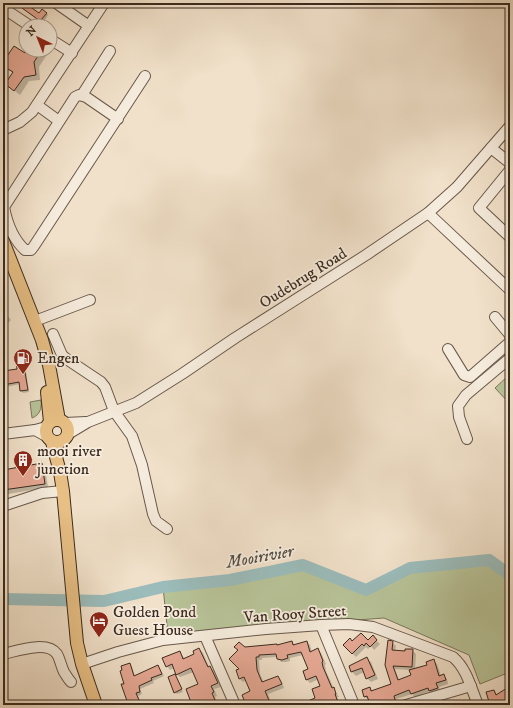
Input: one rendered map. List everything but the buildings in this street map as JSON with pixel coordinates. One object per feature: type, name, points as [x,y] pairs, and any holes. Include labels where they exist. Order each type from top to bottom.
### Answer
[{"type":"main road","points":[[3,240],[35,322],[49,365],[54,430]]},
{"type":"main road","points":[[3,260],[38,350],[48,396],[63,491],[77,643],[82,664],[96,705]]},
{"type":"street","points":[[56,3],[89,26]]},
{"type":"street","points":[[3,130],[20,122],[32,112],[104,3]]},
{"type":"street","points":[[3,8],[18,18]]},
{"type":"street","points":[[58,45],[72,53]]},
{"type":"street","points":[[82,95],[110,51]]},
{"type":"street","points":[[118,119],[82,95],[74,97],[4,207],[6,218],[14,237],[25,250],[31,250],[34,246],[118,119],[145,76]]},
{"type":"street","points":[[37,105],[59,121]]},
{"type":"street","name":"Oudebrug Road","points":[[3,434],[54,430],[88,422],[136,403],[366,255],[428,213],[457,187],[510,126]]},
{"type":"street","points":[[491,148],[510,163]]},
{"type":"street","points":[[510,170],[479,208],[510,237]]},
{"type":"street","points":[[428,213],[510,290]]},
{"type":"street","points":[[35,322],[90,300]]},
{"type":"street","points":[[494,317],[510,335]]},
{"type":"street","points":[[53,334],[62,355],[105,387],[114,412],[132,436],[142,465],[153,514],[156,521],[167,529]]},
{"type":"street","points":[[448,349],[464,375],[470,377],[510,342]]},
{"type":"street","points":[[467,439],[458,406],[466,395],[510,358]]},
{"type":"street","points":[[3,506],[42,493],[63,491]]},
{"type":"street","name":"Van Rooy Street","points":[[82,664],[118,652],[163,640],[321,625],[349,624],[373,627],[453,657],[460,663],[464,670],[478,705]]},
{"type":"street","points":[[321,625],[354,705]]},
{"type":"street","points":[[205,636],[235,705]]},
{"type":"street","points":[[3,654],[33,648],[47,647],[52,649],[56,654],[64,673],[71,682]]},
{"type":"street","points":[[406,705],[471,686]]},
{"type":"green space","points":[[508,376],[510,378],[510,404],[495,388]]},
{"type":"green space","points":[[41,400],[40,411],[32,418],[30,402]]},
{"type":"green space","points":[[489,560],[510,575],[510,672],[480,684],[469,655],[384,618],[168,635],[163,587],[230,580],[303,565],[366,590],[410,568]]},
{"type":"waterway","name":"Mooirivier","points":[[3,599],[104,601],[163,587],[230,580],[303,565],[366,590],[410,568],[489,560],[510,575]]},
{"type":"place","name":"Engen","points":[[23,375]]},
{"type":"place","name":"mooi river junction","points":[[23,477]]},
{"type":"place","name":"Golden Pond Guest House","points":[[99,638]]}]
